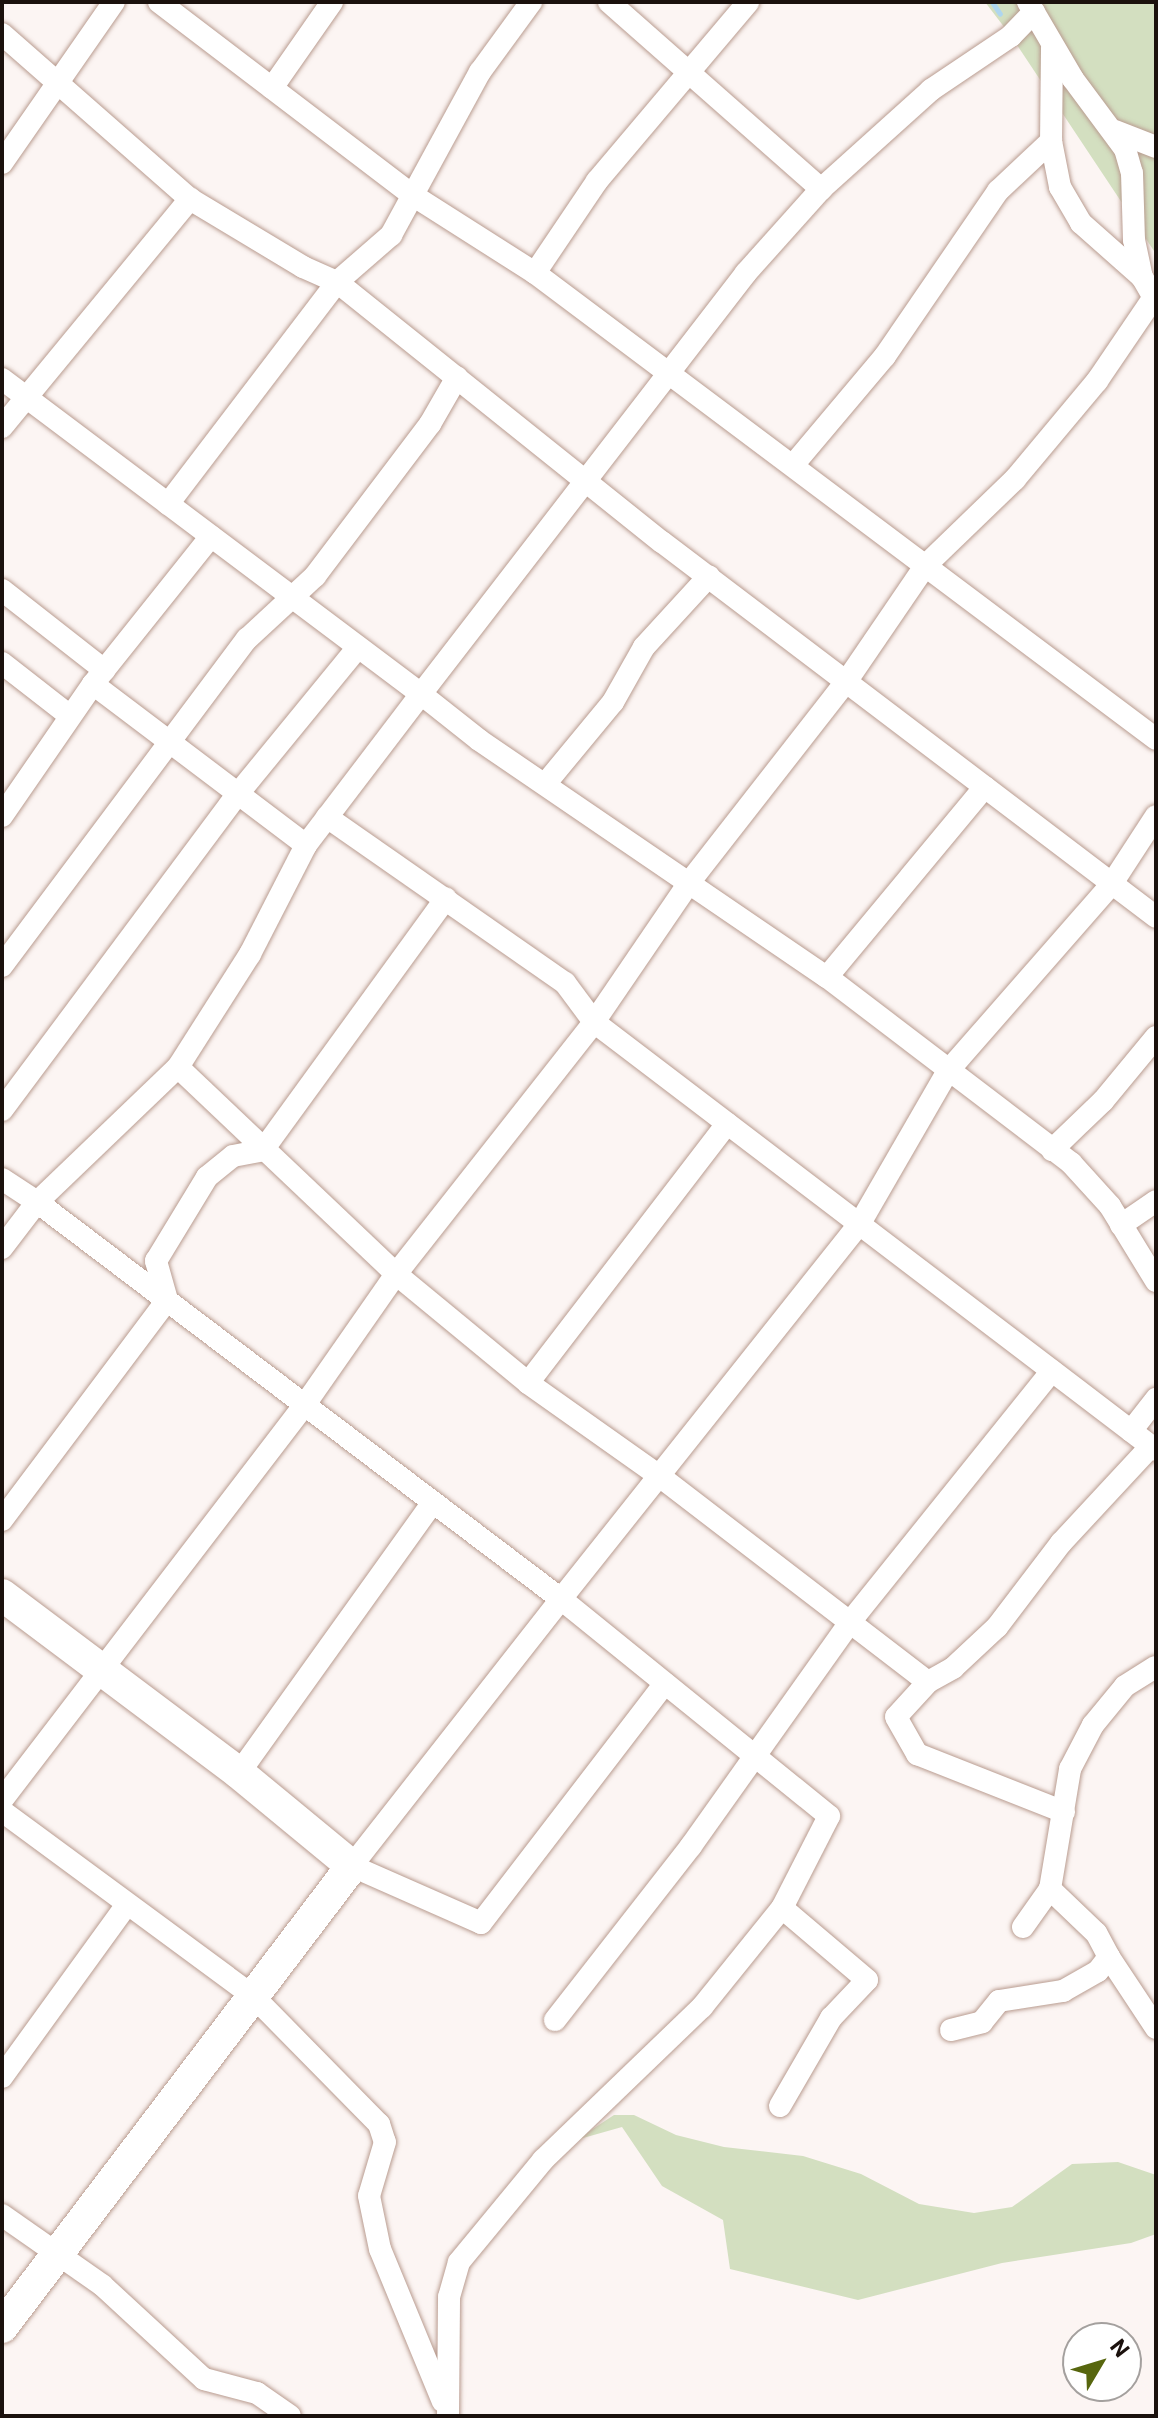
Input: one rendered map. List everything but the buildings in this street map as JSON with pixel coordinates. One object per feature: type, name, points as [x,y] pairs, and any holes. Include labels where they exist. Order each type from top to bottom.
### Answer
[{"type":"street","points":[[2,163],[114,2]]},
{"type":"street","points":[[159,2],[414,196],[535,273],[794,464],[1156,739]]},
{"type":"street","points":[[272,88],[332,2]]},
{"type":"street","points":[[168,504],[337,282],[391,235],[480,72],[531,2]]},
{"type":"street","points":[[609,2],[685,74],[821,189]]},
{"type":"street","points":[[535,273],[597,181],[748,2]]},
{"type":"street","points":[[2,1248],[37,1202],[178,1067],[250,954],[306,845],[668,372],[821,189],[931,90],[1011,36],[1031,7],[1073,79],[1115,131],[1132,173],[1134,240],[1142,277]]},
{"type":"street","points":[[2,34],[190,199],[303,267],[337,282],[709,576],[1156,917]]},
{"type":"street","points":[[2,1800],[306,1403],[396,1274],[594,1022],[688,884],[846,682],[925,566],[1015,479],[1097,381],[1155,299],[1142,277],[1081,223],[1060,187],[1051,141],[1052,43]]},
{"type":"street","points":[[1115,131],[1156,147]]},
{"type":"street","points":[[794,464],[885,356],[941,269],[1015,170],[1051,141]]},
{"type":"street","points":[[2,427],[190,199]]},
{"type":"street","points":[[2,966],[247,639],[293,598],[430,424],[457,377]]},
{"type":"street","points":[[2,379],[479,740],[827,977],[1071,1163],[1121,1225],[1156,1281]]},
{"type":"street","points":[[2,816],[99,677],[211,536]]},
{"type":"street","points":[[546,783],[613,702],[644,647],[709,576]]},
{"type":"street","points":[[2,590],[169,740],[306,845]]},
{"type":"street","points":[[2,1110],[237,795],[358,647]]},
{"type":"street","points":[[2,663],[70,716]]},
{"type":"street","points":[[827,977],[985,787]]},
{"type":"street","points":[[2,2327],[60,2256],[352,1866],[561,1599],[662,1478],[859,1225],[948,1071],[1111,885],[1156,816]]},
{"type":"street","points":[[327,817],[565,983],[594,1022],[1154,1448],[1061,1543],[997,1627],[953,1668],[928,1682],[896,1717],[917,1754],[1064,1812]]},
{"type":"street","points":[[167,1300],[156,1261],[168,1236],[207,1177],[233,1156],[263,1150],[446,898]]},
{"type":"street","points":[[1052,1150],[1103,1101],[1156,1037]]},
{"type":"street","points":[[178,1067],[396,1274],[528,1383],[662,1478],[928,1682]]},
{"type":"street","points":[[528,1383],[727,1124]]},
{"type":"street","points":[[2,1179],[306,1403],[432,1503],[561,1599],[755,1752],[829,1816],[782,1908],[702,2007],[543,2160],[459,2262],[449,2297],[448,2414]]},
{"type":"street","points":[[1121,1225],[1156,1201]]},
{"type":"street","points":[[2,1520],[167,1300]]},
{"type":"street","points":[[555,2020],[691,1846],[850,1622],[1052,1371]]},
{"type":"street","points":[[1131,1431],[1156,1399]]},
{"type":"street","points":[[239,1773],[432,1503]]},
{"type":"street","points":[[2,1595],[239,1773],[352,1866],[481,1923],[665,1683]]},
{"type":"street","points":[[1023,1927],[1050,1889],[1070,1769],[1093,1725],[1125,1686],[1156,1667]]},
{"type":"street","points":[[2,1811],[126,1906],[253,1996],[379,2124],[385,2142],[369,2196],[380,2249],[448,2414]]},
{"type":"street","points":[[1050,1889],[1096,1933],[1156,2028]]},
{"type":"street","points":[[2,2077],[126,1906]]},
{"type":"street","points":[[780,2106],[831,2018],[867,1980],[782,1908]]},
{"type":"street","points":[[951,2030],[982,2022],[999,2001],[1063,1991],[1098,1971],[1109,1957]]},
{"type":"street","points":[[2,2215],[102,2285],[204,2379],[257,2393],[290,2416]]},
{"type":"green space","points":[[985,2],[1156,2],[1156,254],[1011,36]]},
{"type":"green space","points":[[614,2115],[634,2115],[676,2135],[724,2147],[803,2156],[861,2174],[919,2204],[974,2213],[1012,2207],[1072,2164],[1118,2162],[1156,2175],[1156,2234],[1131,2243],[1002,2263],[858,2300],[730,2269],[723,2220],[662,2186],[622,2127],[576,2140]]},
{"type":"waterway","points":[[992,2],[1000,14]]}]
